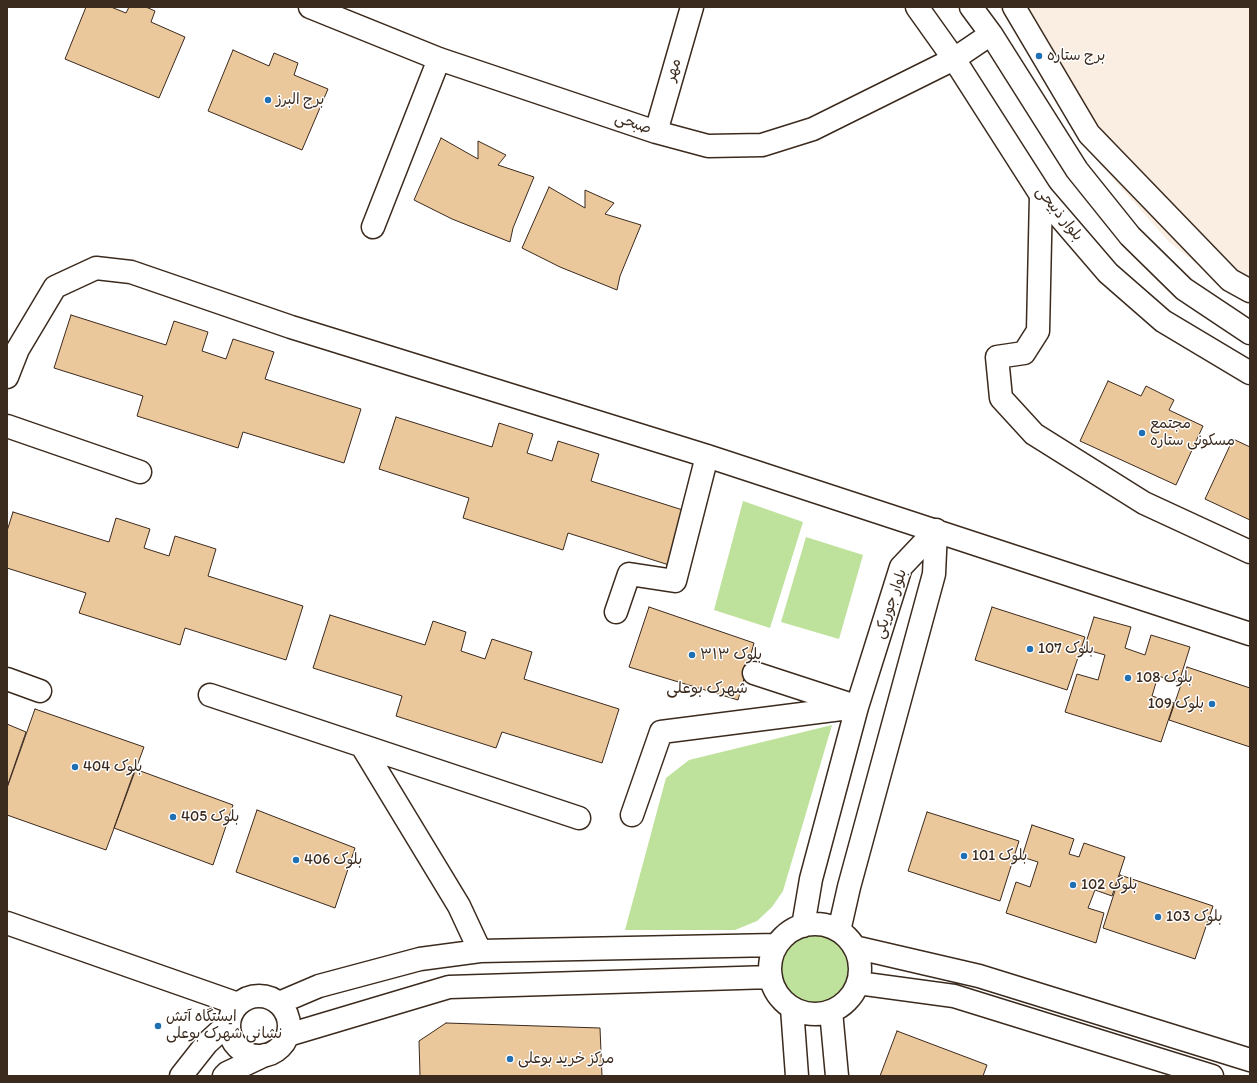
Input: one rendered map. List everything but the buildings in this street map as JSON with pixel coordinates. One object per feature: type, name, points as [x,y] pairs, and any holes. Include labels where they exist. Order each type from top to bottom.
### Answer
[{"type":"street","name":"صبحی","points":[[310,7],[439,59],[656,132],[708,146],[762,145],[812,129],[954,59],[991,34]]},
{"type":"street","name":"مهر","points":[[656,132],[692,7]]},
{"type":"street","name":"بلوار ذبیحی","points":[[917,7],[954,59],[1041,195],[1108,272],[1163,321],[1250,373]]},
{"type":"street","points":[[971,7],[991,34],[1078,170],[1130,236],[1184,289],[1250,333]]},
{"type":"street","points":[[1014,7],[1089,134],[1230,280],[1250,290]]},
{"type":"street","points":[[373,227],[439,59]]},
{"type":"street","points":[[1041,195],[1038,332],[1024,353],[997,357],[1001,398],[1034,434],[1144,503],[1250,552]]},
{"type":"street","points":[[7,377],[18,349],[55,287],[96,268],[131,272],[299,329],[707,456],[1250,634]]},
{"type":"street","points":[[7,426],[140,472]]},
{"type":"street","points":[[616,612],[629,574],[674,580],[707,456]]},
{"type":"street","name":"بلوار جوریکی","points":[[803,926],[811,879],[857,707],[901,567],[936,530]]},
{"type":"street","name":"بلوار جوریکی","points":[[839,931],[848,887],[934,574],[936,530]]},
{"type":"street","points":[[754,673],[857,707]]},
{"type":"street","points":[[7,679],[40,691]]},
{"type":"street","points":[[210,695],[579,818]]},
{"type":"street","points":[[632,815],[661,732],[857,707]]},
{"type":"street","points":[[362,746],[459,906],[480,951]]},
{"type":"street","points":[[7,923],[233,1013]]},
{"type":"street","points":[[815,924],[828,926],[839,931],[848,938],[859,958],[860,971],[858,983],[852,995],[843,1004],[831,1011],[821,1014],[801,1012],[792,1008],[774,989],[770,977],[772,955],[776,945],[784,936],[803,926],[815,924]]},
{"type":"street","points":[[279,1003],[319,986],[420,958],[480,951],[776,945]]},
{"type":"street","points":[[854,947],[979,976],[1247,1061]]},
{"type":"street","points":[[288,1035],[449,987],[770,977]]},
{"type":"street","points":[[858,983],[954,996],[1212,1076]]},
{"type":"street","points":[[181,1076],[245,998],[254,996],[267,997],[279,1003],[285,1010],[288,1018],[288,1035],[284,1042],[272,1053],[227,1073],[224,1076]]},
{"type":"street","points":[[792,1008],[797,1076]]},
{"type":"street","points":[[831,1011],[837,1076]]},
{"type":"street","points":[[233,1013],[229,1032],[232,1041],[238,1048],[246,1053],[255,1056],[265,1055]]},
{"type":"shaded area","points":[[999,7],[1250,7],[1250,299],[1229,289],[1169,242],[1078,139]]},
{"type":"green space","points":[[743,501],[803,522],[770,628],[714,610]]},
{"type":"green space","points":[[806,537],[863,555],[839,639],[781,622]]},
{"type":"green space","points":[[832,725],[783,891],[772,907],[757,921],[735,930],[625,930],[666,778],[689,760]]},
{"type":"green space","points":[[815,934],[828,937],[840,944],[847,956],[850,969],[847,982],[840,994],[828,1001],[815,1004],[802,1001],[790,994],[783,982],[780,969],[783,956],[790,944],[802,937]]},
{"type":"place","name":"برج ستاره","points":[[1039,56]]},
{"type":"place","name":"برج البرز","points":[[268,100]]},
{"type":"place","name":"مجتمع مسکونی ستاره","points":[[1142,433]]},
{"type":"place","name":"بلوک 107","points":[[1030,649]]},
{"type":"place","name":"بلوک ۳۱۳","points":[[692,655]]},
{"type":"place","name":"بلوک 108","points":[[1128,678]]},
{"type":"place","name":"بلوک 109","points":[[1212,704]]},
{"type":"place","name":"بلوک 404","points":[[75,767]]},
{"type":"place","name":"بلوک 405","points":[[173,817]]},
{"type":"place","name":"بلوک 101","points":[[964,856]]},
{"type":"place","name":"بلوک 406","points":[[296,860]]},
{"type":"place","name":"بلوک 102","points":[[1073,885]]},
{"type":"place","name":"بلوک 103","points":[[1158,917]]},
{"type":"place","name":"ایستگاه آتش نشانی شهرک بوعلی","points":[[158,1026]]},
{"type":"place","name":"مرکز خرید بوعلی","points":[[510,1059]]},
{"type":"district","name":"شهرک بوعلی","points":[[707,689]]}]
